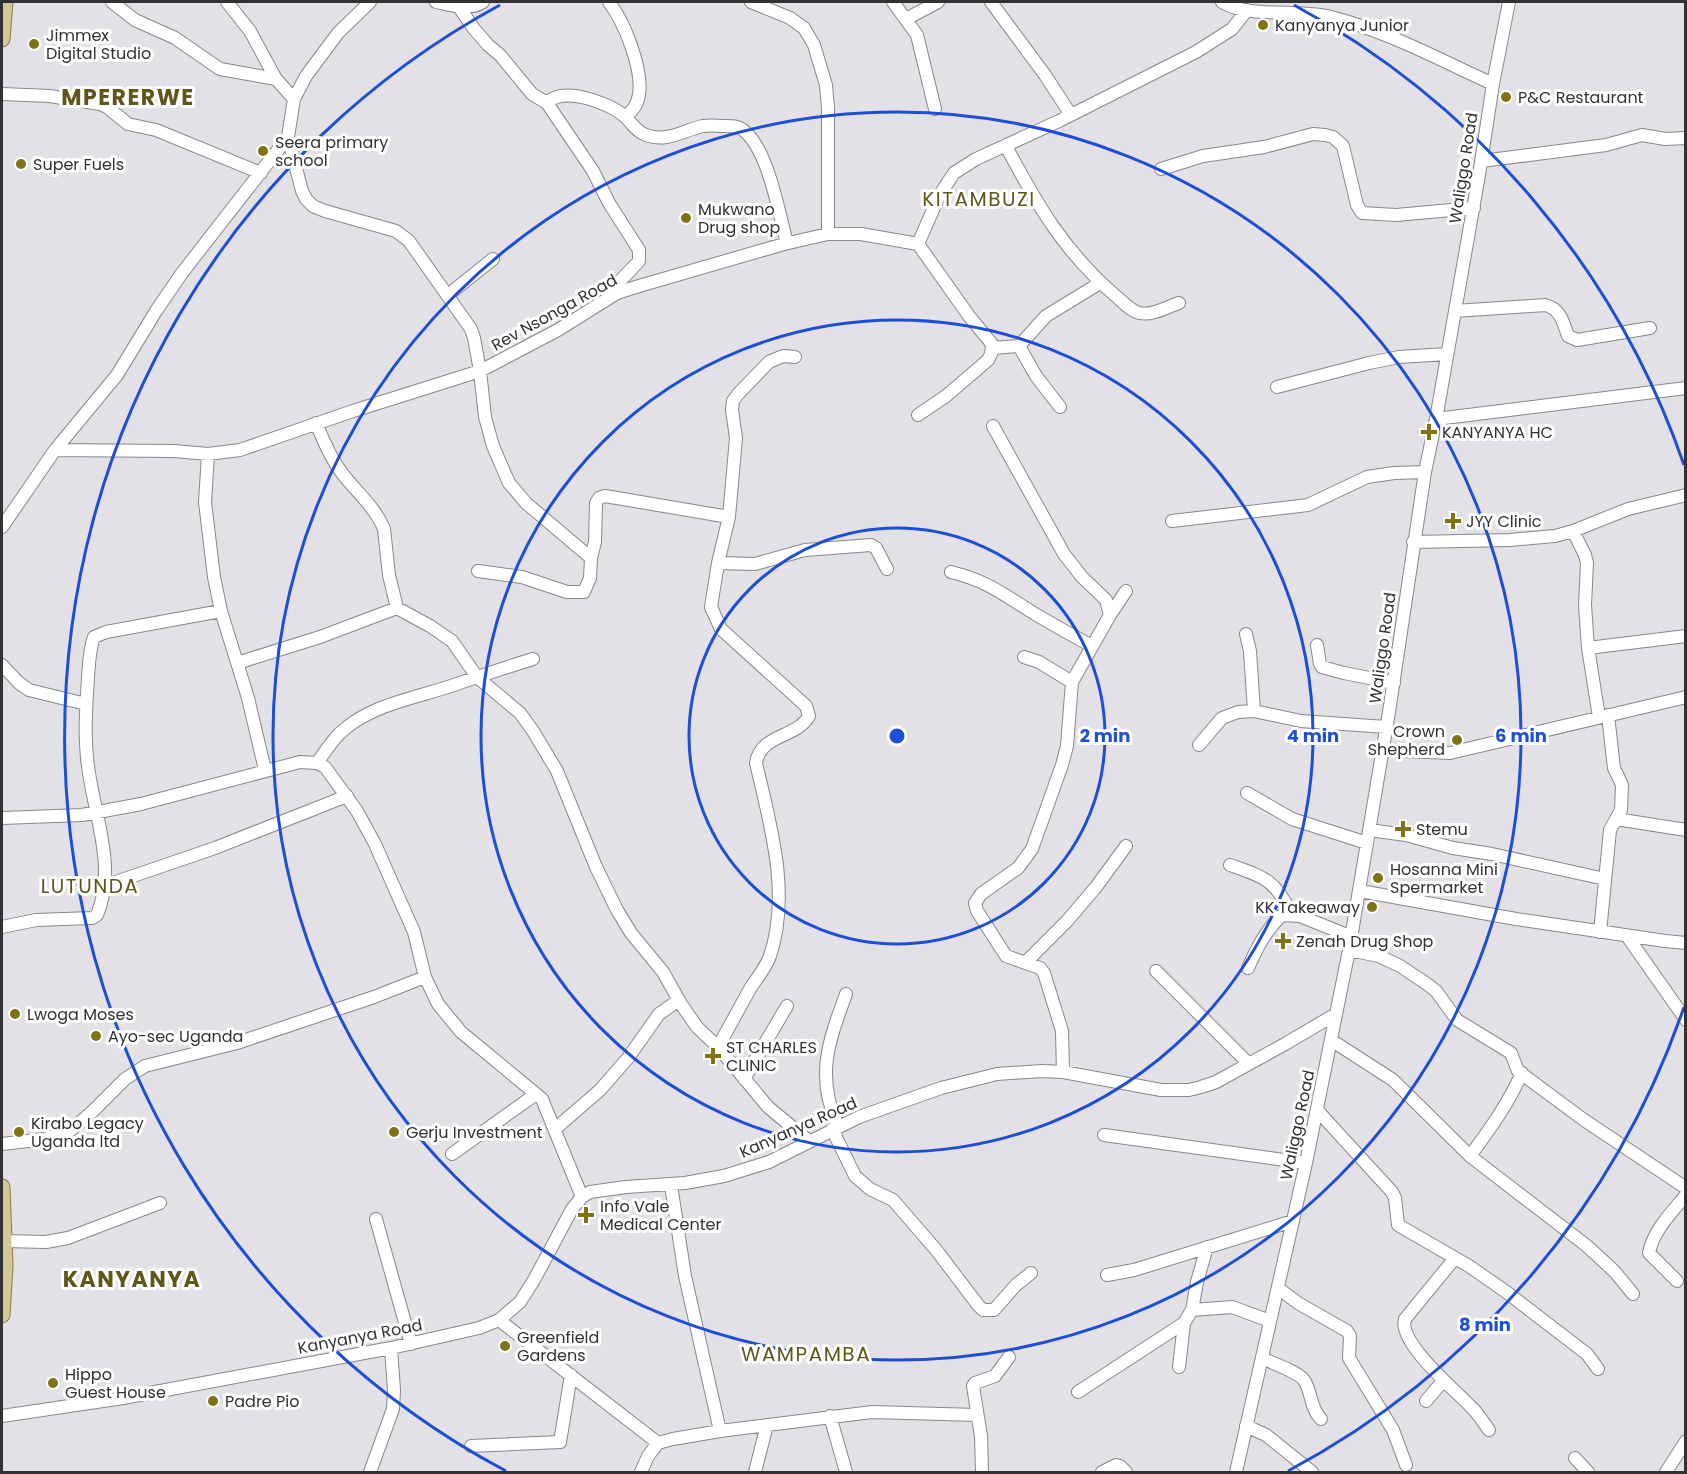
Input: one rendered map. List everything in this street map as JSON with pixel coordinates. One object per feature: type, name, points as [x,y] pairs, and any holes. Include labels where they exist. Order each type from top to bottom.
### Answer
[{"type":"main road","points":[[2,39],[5,2]]},
{"type":"main road","points":[[2,1187],[5,1241],[2,1315]]},
{"type":"street","points":[[112,2],[135,20],[176,38],[220,69],[276,79]]},
{"type":"street","points":[[227,2],[250,31],[276,79],[294,99]]},
{"type":"street","points":[[370,2],[338,33],[306,76],[294,99],[288,137],[306,199],[313,206],[325,212],[396,231],[425,262],[471,329],[488,428],[502,470],[509,483],[526,503],[591,558]]},
{"type":"street","points":[[436,2],[459,7],[483,2]]},
{"type":"street","points":[[609,2],[620,20],[638,72],[640,90],[638,100],[625,117]]},
{"type":"street","points":[[750,2],[790,18],[804,28],[814,45],[826,85],[828,108],[828,234]]},
{"type":"street","points":[[893,2],[917,35],[935,109]]},
{"type":"street","points":[[906,19],[938,2]]},
{"type":"street","points":[[992,2],[1045,75],[1071,116]]},
{"type":"street","points":[[1222,2],[1237,9],[1306,12],[1351,22],[1433,55],[1493,84]]},
{"type":"street","name":"Waliggo Road","points":[[1236,1473],[1306,1163],[1352,937],[1394,683],[1413,542],[1509,2]]},
{"type":"street","points":[[459,7],[474,29],[500,55],[532,94],[547,103],[593,171],[609,203],[639,250],[639,261],[621,280],[617,293]]},
{"type":"street","points":[[993,348],[918,244],[939,196],[954,173],[975,159],[1071,116],[1196,52],[1232,29],[1247,10]]},
{"type":"street","points":[[2,94],[50,96],[100,104],[128,124],[156,130],[261,173]]},
{"type":"street","points":[[547,103],[561,96],[582,97],[618,111],[639,133],[658,138],[668,138],[702,127],[734,126],[744,131],[765,161],[787,243]]},
{"type":"street","points":[[1161,169],[1203,156],[1264,147],[1313,134],[1325,135],[1333,137],[1343,146],[1357,205],[1362,213],[1396,215],[1474,208]]},
{"type":"street","points":[[1482,161],[1605,145],[1642,135],[1665,140],[1686,138]]},
{"type":"street","points":[[2,527],[55,450],[117,375],[182,273],[288,137]]},
{"type":"street","points":[[1006,146],[1033,198],[1055,232],[1100,283],[1132,310],[1140,313],[1158,311],[1179,303]]},
{"type":"street","name":"Rev Nsonga Road","points":[[55,450],[174,451],[208,454],[240,450],[316,423],[480,371],[558,330],[617,293],[787,243],[828,234],[861,234],[918,244]]},
{"type":"street","points":[[448,295],[493,259]]},
{"type":"street","points":[[993,348],[1019,346],[1046,316],[1100,283]]},
{"type":"street","points":[[1455,310],[1545,305],[1560,313],[1568,336],[1577,340],[1650,328]]},
{"type":"street","points":[[1019,346],[1044,386],[1060,406]]},
{"type":"street","points":[[918,416],[946,396],[987,360],[993,348]]},
{"type":"street","points":[[1277,387],[1399,357],[1447,354]]},
{"type":"street","points":[[717,1047],[769,957],[778,908],[779,871],[756,757],[760,749],[803,723],[808,716],[806,706],[721,629],[711,607],[717,563],[729,517],[736,438],[732,410],[733,402],[744,388],[770,362],[783,356],[795,357]]},
{"type":"street","points":[[1436,419],[1686,388]]},
{"type":"street","points":[[316,423],[336,464],[382,524],[389,574],[397,608],[452,641],[477,677],[520,713],[557,771],[596,867],[631,933],[663,972],[697,1027],[780,1118],[809,1141]]},
{"type":"street","points":[[993,426],[1054,538],[1082,577],[1106,600],[1110,615]]},
{"type":"street","points":[[208,454],[207,522],[221,611],[265,770]]},
{"type":"street","points":[[1172,521],[1308,505],[1367,477],[1425,472]]},
{"type":"street","points":[[1413,542],[1510,540],[1555,536],[1628,509],[1686,495]]},
{"type":"street","points":[[478,571],[522,577],[556,590],[575,593],[584,591],[590,578],[591,558],[595,543],[596,503],[604,496],[729,517]]},
{"type":"street","points":[[1573,531],[1587,563],[1585,605],[1588,648],[1614,768],[1622,785],[1621,810],[1610,830],[1600,932]]},
{"type":"street","points":[[717,563],[755,564],[805,550],[871,544],[876,548],[886,569]]},
{"type":"street","points":[[951,572],[984,581],[1092,646]]},
{"type":"street","points":[[1063,1072],[1062,1031],[1048,982],[1040,968],[1006,956],[977,911],[975,903],[981,894],[1018,868],[1032,849],[1062,765],[1072,682],[1126,591]]},
{"type":"street","points":[[237,663],[320,637],[397,608]]},
{"type":"street","points":[[2,927],[36,920],[92,918],[99,911],[105,869],[98,812],[88,766],[86,704],[92,642],[98,634],[221,611]]},
{"type":"street","points":[[1246,634],[1250,651],[1254,711]]},
{"type":"street","points":[[1588,648],[1686,636]]},
{"type":"street","points":[[1317,645],[1322,667],[1394,683]]},
{"type":"street","points":[[1024,657],[1039,662],[1072,682]]},
{"type":"street","points":[[317,763],[338,735],[356,721],[398,701],[533,659]]},
{"type":"street","points":[[2,665],[29,690],[86,704]]},
{"type":"street","points":[[1383,750],[1450,753],[1686,697]]},
{"type":"street","points":[[1199,745],[1222,718],[1238,711],[1254,711],[1301,721],[1386,728]]},
{"type":"street","points":[[2,818],[82,815],[141,804],[300,762],[317,763],[325,767],[347,796],[375,844],[414,932],[425,976],[438,1004],[456,1028],[536,1094],[546,1106],[582,1197]]},
{"type":"street","points":[[1247,793],[1292,819],[1368,836],[1406,835],[1453,849],[1492,854],[1605,879]]},
{"type":"street","points":[[104,886],[215,848],[347,796]]},
{"type":"street","points":[[1616,819],[1686,830]]},
{"type":"street","points":[[1026,962],[1067,921],[1126,846]]},
{"type":"street","points":[[1230,865],[1262,876],[1273,884],[1291,914]]},
{"type":"street","points":[[1360,891],[1516,919],[1686,943]]},
{"type":"street","points":[[1248,968],[1259,942],[1269,927],[1282,915],[1291,914],[1352,937]]},
{"type":"street","points":[[1627,936],[1686,1020]]},
{"type":"street","points":[[1349,950],[1379,956],[1400,966],[1427,984],[1436,991],[1458,1020],[1511,1053],[1516,1067],[1522,1073],[1584,1120],[1686,1188]]},
{"type":"street","points":[[1156,971],[1249,1064]]},
{"type":"street","points":[[2,1144],[45,1139],[71,1130],[124,1079],[145,1066],[237,1042],[374,997],[425,976]]},
{"type":"street","points":[[846,993],[832,1029],[826,1064],[828,1097],[835,1128],[855,1176],[870,1189],[893,1200],[938,1251],[983,1310],[994,1310],[1016,1285],[1031,1273]]},
{"type":"street","points":[[555,1129],[606,1084],[628,1058],[659,1014],[679,1000]]},
{"type":"street","points":[[744,1079],[787,1006]]},
{"type":"street","name":"Kanyanya Road","points":[[2,1416],[123,1398],[391,1348],[479,1328],[499,1320],[520,1302],[572,1209],[582,1197],[599,1190],[671,1185],[704,1180],[750,1168],[769,1162],[835,1128],[941,1088],[978,1078],[1020,1072],[1063,1072],[1161,1090],[1201,1087],[1216,1082],[1336,1014]]},
{"type":"street","points":[[1331,1040],[1393,1080],[1470,1156],[1587,1246],[1615,1272],[1633,1294]]},
{"type":"street","points":[[1470,1156],[1512,1096],[1522,1073]]},
{"type":"street","points":[[452,1154],[536,1094]]},
{"type":"street","points":[[1317,1110],[1392,1192],[1395,1198],[1398,1225],[1455,1258],[1497,1286],[1587,1354],[1598,1369]]},
{"type":"street","points":[[1104,1135],[1306,1163]]},
{"type":"street","points":[[671,1185],[685,1276],[720,1431]]},
{"type":"street","points":[[1677,1281],[1649,1253],[1661,1226],[1686,1196]]},
{"type":"street","points":[[5,1241],[46,1242],[68,1238],[160,1203]]},
{"type":"street","points":[[376,1220],[411,1344]]},
{"type":"street","points":[[1107,1275],[1134,1270],[1293,1221]]},
{"type":"street","points":[[1179,1367],[1184,1323],[1192,1310],[1207,1248]]},
{"type":"street","points":[[1455,1258],[1405,1319],[1404,1331],[1424,1359],[1443,1381],[1476,1412],[1489,1430]]},
{"type":"street","points":[[1278,1288],[1298,1303],[1347,1331],[1350,1336],[1349,1358],[1393,1430],[1406,1465]]},
{"type":"street","points":[[1192,1310],[1233,1307],[1270,1321]]},
{"type":"street","points":[[499,1320],[658,1443]]},
{"type":"street","points":[[1078,1392],[1184,1323]]},
{"type":"street","points":[[370,1473],[393,1409],[391,1348]]},
{"type":"street","points":[[982,1473],[981,1436],[973,1386],[975,1383],[995,1376],[1008,1357]]},
{"type":"street","points":[[1262,1358],[1302,1378],[1310,1391],[1315,1413],[1321,1419]]},
{"type":"street","points":[[471,1446],[560,1442],[571,1375]]},
{"type":"street","points":[[1426,1401],[1443,1381]]},
{"type":"street","points":[[641,1473],[648,1456],[658,1443],[664,1440],[872,1412],[977,1415]]},
{"type":"street","points":[[830,1416],[846,1473]]},
{"type":"street","points":[[755,1473],[767,1425]]},
{"type":"street","points":[[1246,1426],[1266,1435],[1312,1473]]},
{"type":"street","points":[[1666,1473],[1686,1442]]},
{"type":"street","points":[[1575,1458],[1588,1473]]},
{"type":"street","points":[[1102,1472],[1116,1465],[1126,1473]]},
{"type":"place","name":"Kanyanya Junior","points":[[1263,25]]},
{"type":"place","name":"Jimmex Digital Studio","points":[[34,44]]},
{"type":"place","name":"P&C Restaurant","points":[[1506,97]]},
{"type":"place","name":"Seera primary school","points":[[263,151]]},
{"type":"place","name":"Super Fuels","points":[[21,164]]},
{"type":"place","name":"Mukwano Drug shop","points":[[686,218]]},
{"type":"place","name":"KANYANYA HC","points":[[1429,432]]},
{"type":"place","name":"JYY Clinic","points":[[1453,521]]},
{"type":"place","name":"Crown Shepherd","points":[[1457,740]]},
{"type":"place","name":"Stemu","points":[[1403,829]]},
{"type":"place","name":"Hosanna Mini Spermarket","points":[[1378,878]]},
{"type":"place","name":"KK Takeaway","points":[[1372,907]]},
{"type":"place","name":"Zenah Drug Shop","points":[[1283,941]]},
{"type":"place","name":"Lwoga Moses","points":[[15,1014]]},
{"type":"place","name":"Ayo-sec Uganda","points":[[96,1036]]},
{"type":"place","name":"ST CHARLES CLINIC","points":[[713,1056]]},
{"type":"place","name":"Kirabo Legacy Uganda ltd","points":[[19,1132]]},
{"type":"place","name":"Gerju Investment","points":[[394,1132]]},
{"type":"place","name":"Info Vale Medical Center","points":[[586,1215]]},
{"type":"place","name":"Greenfield Gardens","points":[[505,1346]]},
{"type":"place","name":"Hippo Guest House","points":[[53,1383]]},
{"type":"place","name":"Padre Pio","points":[[213,1401]]},
{"type":"district","name":"MPERERWE","points":[[128,97]]},
{"type":"district","name":"KITAMBUZI","points":[[979,199]]},
{"type":"district","name":"LUTUNDA","points":[[90,886]]},
{"type":"district","name":"KANYANYA","points":[[132,1279]]},
{"type":"district","name":"WAMPAMBA","points":[[806,1354]]}]
